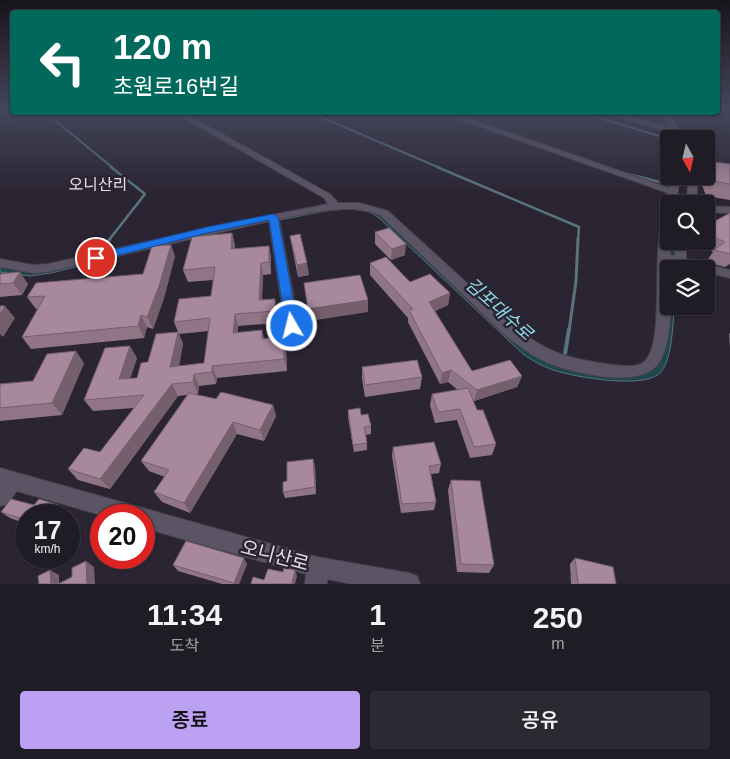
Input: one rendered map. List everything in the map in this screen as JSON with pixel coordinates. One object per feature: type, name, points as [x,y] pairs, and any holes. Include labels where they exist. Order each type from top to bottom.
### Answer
[{"type":"street","points":[[220,136],[327,196],[336,207]]},
{"type":"street","points":[[512,136],[673,192]]},
{"type":"street","points":[[672,195],[674,185]]},
{"type":"street","points":[[0,263],[33,269],[48,268],[207,230],[273,217],[336,207],[368,207],[384,213],[511,332],[532,349],[554,360],[583,367],[629,371],[648,367],[653,361],[660,337],[664,309],[665,250]]},
{"type":"street","points":[[715,209],[730,210]]},
{"type":"street","points":[[273,217],[292,326]]},
{"type":"street","points":[[664,257],[676,260]]},
{"type":"street","points":[[715,270],[730,274]]},
{"type":"street","points":[[0,497],[7,480],[47,489],[98,504]]},
{"type":"street","name":"오니산로","points":[[155,522],[317,575],[409,584]]},
{"type":"shaded area","points":[[348,207],[368,208],[381,215],[489,317],[528,351],[554,364],[594,372],[635,375],[646,373],[657,364],[664,337],[665,315],[674,315],[671,344],[665,366],[661,372],[653,377],[626,381],[577,376],[553,370],[523,354],[378,217],[369,212],[344,209],[279,220],[279,218]]},
{"type":"shaded area","points":[[266,220],[267,222],[195,237],[51,273],[30,276],[0,272],[0,267],[27,272]]},
{"type":"shaded area","points":[[669,250],[675,250],[674,260],[668,260]]},
{"type":"building","points":[[715,162],[730,164],[730,184],[715,181]]},
{"type":"building","points":[[730,213],[730,254],[714,250],[725,242],[715,237],[715,221]]},
{"type":"building","points":[[389,228],[406,244],[392,249],[375,232]]},
{"type":"building","points":[[232,233],[231,249],[269,246],[269,262],[261,263],[259,300],[275,299],[275,311],[235,314],[233,333],[262,330],[262,339],[284,337],[284,359],[212,366],[212,372],[194,374],[193,382],[172,384],[100,479],[68,469],[84,448],[100,452],[144,395],[84,400],[105,348],[130,346],[119,379],[137,378],[141,363],[148,362],[156,334],[178,332],[170,367],[204,363],[210,318],[174,322],[179,299],[211,296],[215,267],[183,270],[192,237]]},
{"type":"building","points":[[300,234],[307,263],[297,265],[290,236]]},
{"type":"building","points":[[171,245],[159,286],[147,317],[141,315],[138,326],[22,337],[45,296],[27,297],[36,283],[143,274],[152,246]]},
{"type":"building","points":[[386,257],[410,282],[430,274],[450,293],[429,302],[472,371],[510,360],[522,376],[477,390],[451,370],[442,373],[409,310],[413,309],[370,263]]},
{"type":"building","points":[[20,272],[13,283],[0,284],[0,274]]},
{"type":"building","points":[[360,275],[368,300],[308,309],[304,283]]},
{"type":"building","points":[[0,306],[5,306],[0,314]]},
{"type":"building","points":[[76,351],[52,403],[0,408],[0,384],[33,381],[47,354]]},
{"type":"building","points":[[417,360],[422,377],[365,385],[362,367]]},
{"type":"building","points":[[468,388],[477,410],[483,410],[496,444],[474,447],[460,409],[438,412],[432,394]]},
{"type":"building","points":[[221,392],[273,405],[260,430],[233,422],[184,503],[154,492],[169,470],[141,461],[189,393],[216,399]]},
{"type":"building","points":[[360,408],[361,415],[368,414],[371,426],[364,427],[367,443],[353,445],[348,410]]},
{"type":"building","points":[[434,442],[441,464],[429,466],[436,502],[402,504],[393,447]]},
{"type":"building","points":[[313,459],[315,487],[283,492],[283,482],[287,481],[287,462]]},
{"type":"building","points":[[451,480],[480,481],[494,565],[461,564]]},
{"type":"building","points":[[11,499],[30,504],[15,504],[15,516],[1,512]]},
{"type":"building","points":[[39,499],[55,504],[35,504]]},
{"type":"building","points":[[186,541],[244,558],[234,583],[173,565]]},
{"type":"building","points":[[575,558],[613,567],[616,584],[578,584]]},
{"type":"building","points":[[86,561],[87,584],[58,584],[72,577],[72,569],[80,569],[80,564]]},
{"type":"building","points":[[284,568],[295,570],[292,584],[251,584],[253,577],[264,580],[268,569],[283,572]]},
{"type":"building","points":[[50,570],[51,584],[39,584],[38,576]]},
{"type":"waterway","points":[[74,136],[113,168]]},
{"type":"waterway","points":[[366,136],[440,168]]},
{"type":"waterway","points":[[109,240],[145,194],[111,167]]},
{"type":"waterway","points":[[437,167],[579,227],[578,240]]},
{"type":"waterway","points":[[628,174],[660,182]]},
{"type":"waterway","points":[[99,253],[110,239]]},
{"type":"waterway","points":[[569,331],[576,281],[578,239]]},
{"type":"waterway","points":[[565,354],[569,329]]},
{"type":"district","name":"오니산리","points":[[98,184]]},
{"type":"route","points":[[96,258],[207,230],[273,217],[279,241],[292,326]]},
{"type":"water label","name":"김포대수로","points":[[499,309]]}]
